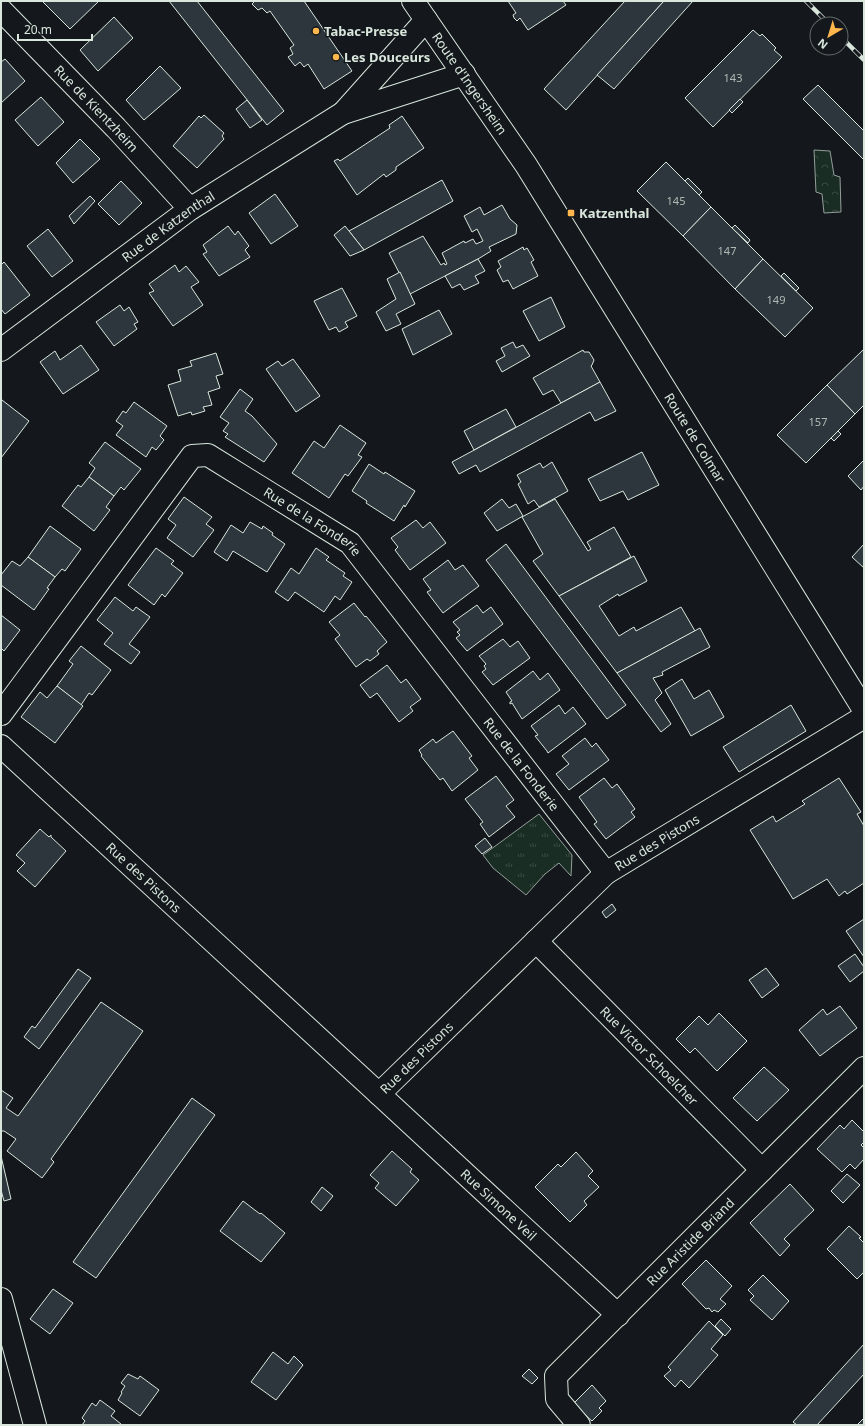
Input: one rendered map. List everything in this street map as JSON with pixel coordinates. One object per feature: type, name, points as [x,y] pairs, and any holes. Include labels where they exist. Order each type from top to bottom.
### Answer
[{"type":"street","name":"Route d'Ingersheim","points":[[414,1],[526,165]]},
{"type":"street","name":"Rue de Kientzheim","points":[[1,10],[116,128],[190,209]]},
{"type":"street","name":"Rue de Katzenthal","points":[[343,113],[426,20]]},
{"type":"street","name":"Rue de Katzenthal","points":[[1,350],[190,209],[343,113],[464,74]]},
{"type":"street","name":"Route de Colmar","points":[[526,165],[864,710]]},
{"type":"street","name":"Rue de la Fonderie","points":[[1,714],[192,456],[208,455],[350,543],[606,873]]},
{"type":"street","name":"Rue des Pistons","points":[[1,746],[379,1094],[606,873],[864,717]]},
{"type":"street","name":"Rue Victor Schoelcher","points":[[536,941],[762,1170]]},
{"type":"street","name":"Rue Aristide Briand","points":[[579,1425],[557,1399],[556,1376],[864,1068]]},
{"type":"street","name":"Rue Simone Veil","points":[[379,1094],[618,1315]]},
{"type":"street","points":[[1,1299],[34,1425]]},
{"type":"green space","points":[[814,150],[830,151],[834,175],[840,177],[841,212],[824,213],[822,194],[816,192]]},
{"type":"green space","points":[[539,814],[572,855],[571,876],[559,863],[545,874],[526,895],[493,868],[483,855]]},
{"type":"building","points":[[42,1],[99,1],[70,29]]},
{"type":"building","points":[[169,1],[197,1],[284,111],[267,125]]},
{"type":"building","points":[[255,1],[304,1],[352,71],[324,89],[308,64],[304,67],[300,62],[295,66],[288,57],[293,54],[290,48],[294,45],[270,11],[267,13],[262,8],[258,10],[252,4]]},
{"type":"building","points":[[508,1],[563,1],[566,5],[528,30],[520,18],[517,21],[514,18],[513,15],[516,13]]},
{"type":"building","points":[[625,1],[664,1],[566,110],[544,89]]},
{"type":"building","points":[[664,1],[693,1],[614,89],[597,75]]},
{"type":"building","points":[[114,17],[133,38],[98,71],[80,50]]},
{"type":"building","points":[[753,30],[760,36],[762,34],[776,48],[774,50],[782,57],[713,127],[685,98]]},
{"type":"building","points":[[5,59],[25,81],[1,103],[1,62]]},
{"type":"building","points":[[160,66],[181,88],[144,120],[126,100]]},
{"type":"building","points":[[818,85],[864,131],[864,160],[803,99]]},
{"type":"building","points":[[41,97],[64,122],[38,146],[15,120]]},
{"type":"building","points":[[740,99],[743,102],[732,113],[729,110]]},
{"type":"building","points":[[247,100],[262,120],[250,128],[236,109]]},
{"type":"building","points":[[204,115],[224,133],[222,136],[224,139],[197,168],[173,146],[199,116],[201,118]]},
{"type":"building","points":[[402,116],[424,148],[396,167],[396,170],[386,177],[384,174],[357,195],[334,161],[338,159],[340,161],[390,128],[389,125]]},
{"type":"building","points":[[80,139],[100,159],[73,183],[56,163]]},
{"type":"building","points":[[666,162],[711,207],[683,236],[637,191]]},
{"type":"building","points":[[688,178],[702,192],[699,195],[685,181]]},
{"type":"building","points":[[442,180],[453,201],[364,250],[349,231]]},
{"type":"building","points":[[121,181],[142,203],[119,225],[98,204]]},
{"type":"building","points":[[275,194],[298,226],[271,244],[249,213]]},
{"type":"building","points":[[90,196],[95,201],[74,224],[69,216]]},
{"type":"building","points":[[502,205],[510,219],[517,225],[516,234],[489,247],[491,251],[478,259],[410,294],[389,253],[423,236],[441,265],[444,263],[445,265],[447,264],[442,253],[464,241],[465,243],[473,239],[476,244],[483,241],[477,229],[472,232],[464,216],[480,207],[484,215]]},
{"type":"building","points":[[711,207],[763,259],[735,289],[683,236]]},
{"type":"building","points":[[735,225],[750,240],[748,243],[732,228]]},
{"type":"building","points":[[228,226],[235,235],[238,231],[249,246],[245,250],[250,257],[219,276],[203,254],[207,252],[203,245]]},
{"type":"building","points":[[345,226],[364,250],[350,256],[334,235]]},
{"type":"building","points":[[48,229],[73,261],[52,277],[27,246]]},
{"type":"building","points":[[523,247],[524,250],[527,248],[534,260],[531,262],[538,276],[513,289],[508,280],[503,282],[497,270],[501,267],[498,261]]},
{"type":"building","points":[[478,259],[485,271],[475,276],[479,283],[464,290],[460,284],[452,288],[445,276]]},
{"type":"building","points":[[763,259],[813,308],[785,337],[735,289]]},
{"type":"building","points":[[4,262],[30,295],[5,314],[1,309],[1,265]]},
{"type":"building","points":[[175,265],[179,272],[186,266],[199,282],[191,287],[203,305],[173,326],[149,293],[154,291],[149,284]]},
{"type":"building","points":[[400,272],[415,304],[396,314],[401,324],[386,331],[376,312],[396,299],[387,279]]},
{"type":"building","points":[[784,273],[799,288],[796,291],[781,276]]},
{"type":"building","points":[[342,288],[357,316],[345,322],[348,327],[339,332],[336,327],[329,330],[314,301]]},
{"type":"building","points":[[551,297],[565,327],[539,341],[523,311]]},
{"type":"building","points":[[120,305],[124,311],[129,307],[138,322],[134,324],[137,329],[114,346],[96,322]]},
{"type":"building","points":[[439,310],[452,334],[413,355],[402,329]]},
{"type":"building","points":[[513,342],[516,348],[523,345],[530,356],[502,372],[496,361],[505,356],[501,348]]},
{"type":"building","points":[[81,345],[99,370],[63,394],[40,362],[55,351],[60,360]]},
{"type":"building","points":[[864,349],[864,405],[855,414],[827,385]]},
{"type":"building","points":[[583,350],[584,352],[589,352],[594,360],[591,366],[600,382],[561,403],[553,390],[543,395],[533,378]]},
{"type":"building","points":[[216,353],[223,374],[216,376],[220,388],[208,392],[212,405],[203,407],[205,411],[192,415],[191,412],[178,416],[168,385],[181,381],[178,370],[192,366],[190,361]]},
{"type":"building","points":[[293,359],[320,396],[296,412],[266,369],[278,361],[282,366]]},
{"type":"building","points":[[600,382],[616,411],[595,421],[590,412],[480,472],[476,465],[459,474],[452,462]]},
{"type":"building","points":[[827,385],[855,414],[806,463],[777,435]]},
{"type":"building","points":[[240,389],[253,399],[245,411],[252,416],[277,444],[264,462],[225,437],[228,434],[223,431],[229,423],[220,417]]},
{"type":"building","points":[[2,400],[29,421],[1,458],[1,401]]},
{"type":"building","points":[[134,402],[167,426],[160,436],[164,440],[156,450],[152,447],[146,457],[116,435],[123,426],[116,421],[123,411],[126,413]]},
{"type":"building","points":[[506,409],[516,427],[474,450],[464,431]]},
{"type":"building","points":[[340,425],[366,443],[358,455],[362,457],[348,476],[345,474],[329,498],[292,473],[314,441],[324,448]]},
{"type":"building","points":[[838,431],[841,434],[834,441],[831,438]]},
{"type":"building","points":[[105,442],[141,469],[124,490],[121,487],[114,496],[89,477],[95,468],[89,463]]},
{"type":"building","points":[[642,452],[659,485],[628,500],[623,491],[600,501],[588,479]]},
{"type":"building","points":[[864,460],[864,486],[861,490],[848,476]]},
{"type":"building","points":[[552,462],[568,491],[539,507],[534,500],[528,504],[518,484],[521,482],[517,475],[540,463],[543,468]]},
{"type":"building","points":[[369,464],[415,491],[394,521],[366,503],[367,501],[352,491]]},
{"type":"building","points":[[89,477],[114,496],[106,507],[110,510],[94,531],[62,506],[78,485],[81,487]]},
{"type":"building","points":[[184,497],[212,517],[206,524],[214,530],[193,557],[167,538],[176,525],[168,519]]},
{"type":"building","points":[[502,499],[509,508],[516,504],[523,516],[497,531],[484,513]]},
{"type":"building","points":[[555,499],[588,551],[591,549],[587,542],[614,527],[631,557],[559,596],[533,561],[543,554],[522,517]]},
{"type":"building","points":[[416,520],[423,528],[430,522],[446,543],[410,570],[395,550],[398,547],[391,538]]},
{"type":"building","points":[[250,522],[262,529],[263,526],[273,533],[272,535],[285,544],[267,572],[233,551],[227,561],[214,552],[231,525],[243,533]]},
{"type":"building","points":[[50,526],[81,549],[65,571],[62,569],[55,577],[28,557]]},
{"type":"building","points":[[506,544],[626,705],[607,719],[486,560]]},
{"type":"building","points":[[864,544],[864,568],[852,557]]},
{"type":"building","points":[[156,548],[174,561],[171,564],[183,573],[165,597],[162,594],[154,605],[128,585]]},
{"type":"building","points":[[316,548],[329,557],[326,560],[345,573],[343,576],[352,582],[340,600],[335,596],[324,612],[295,592],[288,601],[275,592],[291,568],[299,574]]},
{"type":"building","points":[[634,556],[647,581],[619,596],[618,594],[599,606],[619,636],[634,627],[636,631],[681,607],[695,631],[617,673],[559,596]]},
{"type":"building","points":[[28,557],[55,577],[47,588],[49,589],[34,610],[1,585],[1,575],[12,561],[20,566]]},
{"type":"building","points":[[448,560],[455,570],[463,565],[479,586],[443,613],[427,592],[431,590],[423,579]]},
{"type":"building","points":[[115,597],[133,611],[136,607],[150,617],[129,644],[140,652],[131,664],[104,644],[113,633],[97,620]]},
{"type":"building","points":[[354,603],[387,642],[377,651],[379,654],[370,661],[367,659],[356,667],[335,639],[340,635],[329,622]]},
{"type":"building","points":[[477,605],[483,613],[491,607],[503,624],[467,651],[456,638],[460,635],[457,632],[460,630],[453,622]]},
{"type":"building","points":[[1,615],[20,630],[4,651],[1,648]]},
{"type":"building","points":[[700,628],[710,647],[662,672],[663,675],[653,678],[662,693],[655,700],[671,724],[661,732],[617,673]]},
{"type":"building","points":[[503,639],[510,647],[518,641],[530,658],[493,685],[482,672],[486,669],[484,666],[486,664],[479,656]]},
{"type":"building","points":[[81,646],[111,670],[92,695],[89,693],[81,705],[57,686],[73,664],[69,661]]},
{"type":"building","points":[[387,665],[401,683],[406,679],[421,699],[410,707],[413,711],[399,722],[377,693],[370,698],[360,685]]},
{"type":"building","points":[[533,671],[540,680],[548,673],[560,690],[522,719],[512,703],[510,704],[512,701],[506,692]]},
{"type":"building","points":[[682,679],[694,699],[709,690],[724,717],[691,736],[665,690]]},
{"type":"building","points":[[57,686],[83,706],[55,743],[21,717],[40,692],[47,698]]},
{"type":"building","points":[[559,705],[565,714],[573,707],[586,724],[548,753],[535,736],[538,735],[531,726]]},
{"type":"building","points":[[791,705],[806,731],[739,772],[723,747]]},
{"type":"building","points":[[453,731],[472,756],[469,758],[478,770],[452,791],[443,778],[440,780],[421,756],[422,755],[419,750],[433,739],[436,743]]},
{"type":"building","points":[[585,738],[592,747],[596,743],[609,760],[569,790],[556,774],[569,764],[562,756]]},
{"type":"building","points":[[496,776],[514,800],[506,806],[515,817],[489,837],[480,824],[483,822],[465,799]]},
{"type":"building","points":[[604,778],[612,788],[617,784],[635,809],[631,812],[635,817],[606,839],[594,824],[597,822],[579,797]]},
{"type":"building","points":[[839,778],[861,812],[857,814],[864,826],[864,883],[847,894],[845,891],[839,896],[827,879],[793,899],[750,830],[773,816],[776,822],[805,804],[802,801]]},
{"type":"building","points":[[40,829],[49,837],[51,835],[51,837],[66,851],[35,887],[17,871],[25,863],[16,855]]},
{"type":"building","points":[[485,838],[492,847],[482,854],[475,846]]},
{"type":"building","points":[[612,904],[616,910],[606,918],[602,912]]},
{"type":"building","points":[[864,919],[864,957],[846,931]]},
{"type":"building","points":[[855,954],[864,967],[864,971],[850,982],[838,966]]},
{"type":"building","points":[[766,968],[779,985],[762,998],[749,980]]},
{"type":"building","points":[[78,969],[91,978],[39,1049],[24,1037],[32,1026],[35,1028]]},
{"type":"building","points":[[101,1002],[143,1031],[51,1159],[54,1162],[42,1178],[7,1151],[16,1139],[4,1131],[1,1131],[1,1090],[13,1098],[6,1108],[18,1116]]},
{"type":"building","points":[[840,1006],[857,1028],[820,1056],[799,1030],[823,1009],[827,1015]]},
{"type":"building","points":[[719,1013],[747,1041],[717,1071],[695,1048],[690,1053],[676,1039],[699,1016],[708,1025]]},
{"type":"building","points":[[764,1067],[789,1090],[757,1121],[733,1098]]},
{"type":"building","points":[[192,1098],[215,1115],[96,1278],[73,1262]]},
{"type":"building","points":[[852,1120],[864,1132],[864,1142],[861,1145],[864,1148],[864,1159],[855,1169],[850,1164],[842,1172],[817,1149],[840,1125],[844,1129]]},
{"type":"building","points":[[392,1151],[412,1169],[410,1172],[419,1180],[396,1206],[375,1188],[379,1183],[370,1175]]},
{"type":"building","points":[[576,1152],[593,1171],[588,1176],[599,1187],[584,1201],[587,1205],[570,1222],[535,1187],[558,1164],[561,1167]]},
{"type":"building","points":[[1,1156],[11,1199],[4,1201],[1,1190]]},
{"type":"building","points":[[847,1174],[860,1185],[843,1203],[831,1191]]},
{"type":"building","points":[[790,1184],[814,1210],[784,1239],[790,1245],[780,1256],[750,1223]]},
{"type":"building","points":[[322,1187],[333,1196],[321,1211],[311,1202]]},
{"type":"building","points":[[243,1201],[260,1214],[261,1213],[285,1233],[261,1262],[220,1231]]},
{"type":"building","points":[[849,1226],[861,1237],[859,1238],[864,1243],[864,1272],[857,1279],[827,1249]]},
{"type":"building","points":[[706,1260],[732,1286],[720,1299],[726,1304],[718,1312],[714,1310],[712,1312],[709,1308],[706,1309],[682,1284]]},
{"type":"building","points":[[763,1275],[789,1301],[772,1320],[750,1300],[754,1296],[748,1290]]},
{"type":"building","points":[[53,1289],[73,1303],[50,1334],[30,1319]]},
{"type":"building","points":[[721,1319],[731,1329],[725,1336],[715,1326]]},
{"type":"building","points":[[709,1321],[723,1335],[711,1349],[718,1355],[689,1388],[681,1380],[675,1387],[664,1376],[671,1370],[668,1367]]},
{"type":"building","points":[[864,1344],[864,1374],[817,1425],[797,1425],[793,1422]]},
{"type":"building","points":[[273,1352],[288,1364],[294,1356],[303,1365],[276,1400],[251,1382]]},
{"type":"building","points":[[529,1369],[538,1378],[532,1384],[522,1376]]},
{"type":"building","points":[[128,1374],[138,1379],[140,1376],[159,1390],[140,1416],[118,1400],[125,1386],[121,1383]]},
{"type":"building","points":[[592,1385],[606,1401],[599,1408],[602,1411],[592,1421],[573,1404]]},
{"type":"building","points":[[100,1400],[115,1411],[111,1416],[121,1425],[82,1425],[85,1421],[82,1418],[92,1403],[96,1406]]},
{"type":"building","points":[[864,1418],[864,1425],[857,1425]]},
{"type":"railway","points":[[806,1],[821,16]]},
{"type":"railway","points":[[849,45],[864,60]]},
{"type":"place","name":"Tabac-Presse","points":[[316,31]]},
{"type":"place","name":"Les Douceurs","points":[[336,57]]},
{"type":"place","name":"Katzenthal","points":[[571,213]]}]
